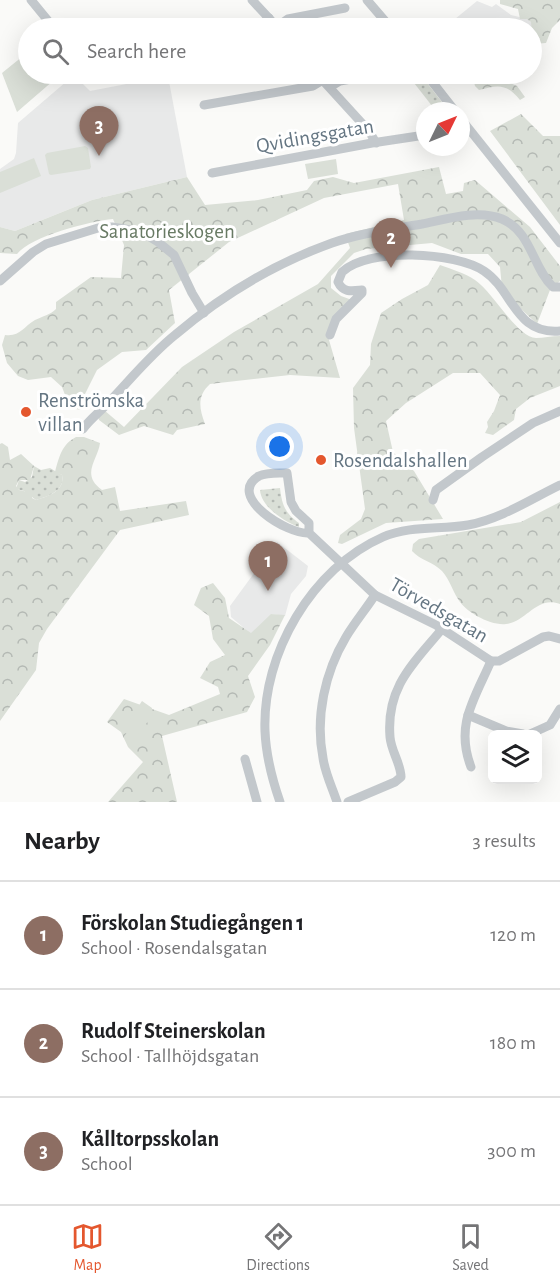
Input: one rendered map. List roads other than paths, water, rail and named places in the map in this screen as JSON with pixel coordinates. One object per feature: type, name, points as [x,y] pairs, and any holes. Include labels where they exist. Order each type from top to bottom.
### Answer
[{"type":"street","points":[[252,0],[269,18]]},
{"type":"street","points":[[367,0],[382,18]]},
{"type":"street","points":[[34,1],[47,18]]},
{"type":"street","points":[[293,18],[345,8]]},
{"type":"street","points":[[209,107],[317,84]]},
{"type":"street","points":[[328,84],[369,131],[376,143]]},
{"type":"street","points":[[434,84],[448,102]]},
{"type":"street","points":[[470,133],[560,243]]},
{"type":"street","name":"Qvidingsgatan","points":[[212,173],[416,136]]},
{"type":"street","points":[[82,429],[157,351],[204,313],[261,276],[333,243],[385,230],[477,215],[494,216],[515,226],[529,244],[548,282],[553,287],[560,287]]},
{"type":"street","points":[[0,281],[33,252],[46,244],[98,228],[112,226],[125,228],[142,233],[174,255],[204,313]]},
{"type":"street","points":[[330,334],[336,319],[362,293],[362,290],[348,291],[342,288],[338,282],[342,272],[356,263],[388,256],[449,258],[479,268],[487,272],[526,321],[538,329],[560,331]]},
{"type":"street","points":[[433,501],[436,490],[482,457],[533,423],[560,411]]},
{"type":"street","points":[[287,472],[291,502],[296,511],[309,523],[309,533],[302,534],[284,528],[259,510],[253,502],[250,488],[260,475],[287,472]]},
{"type":"street","points":[[280,802],[268,761],[265,731],[266,703],[281,649],[303,606],[323,579],[341,562],[385,536],[412,529],[468,525],[483,521],[560,485]]},
{"type":"street","name":"Törvedsgatan","points":[[309,533],[375,595],[442,628],[491,661],[499,661],[543,637],[560,639]]},
{"type":"street","points":[[337,802],[322,755],[321,720],[326,682],[339,648],[375,595]]},
{"type":"street","points":[[348,802],[401,777],[390,739],[390,712],[393,700],[407,669],[442,628]]},
{"type":"street","points":[[471,767],[464,744],[465,725],[491,661]]},
{"type":"street","points":[[539,730],[550,724],[560,710]]},
{"type":"street","points":[[468,715],[504,730]]},
{"type":"street","points":[[245,759],[257,802]]},
{"type":"place","name":"Kålltorpsskolan","points":[[99,156]]},
{"type":"place","name":"Rudolf Steinerskolan","points":[[391,268]]},
{"type":"place","name":"Renströmska villan","points":[[26,412]]},
{"type":"place","name":"Rosendalshallen","points":[[321,460]]},
{"type":"place","name":"Förskolan Studiegången 1","points":[[268,591]]},
{"type":"park label","name":"Sanatorieskogen","points":[[167,231]]}]
